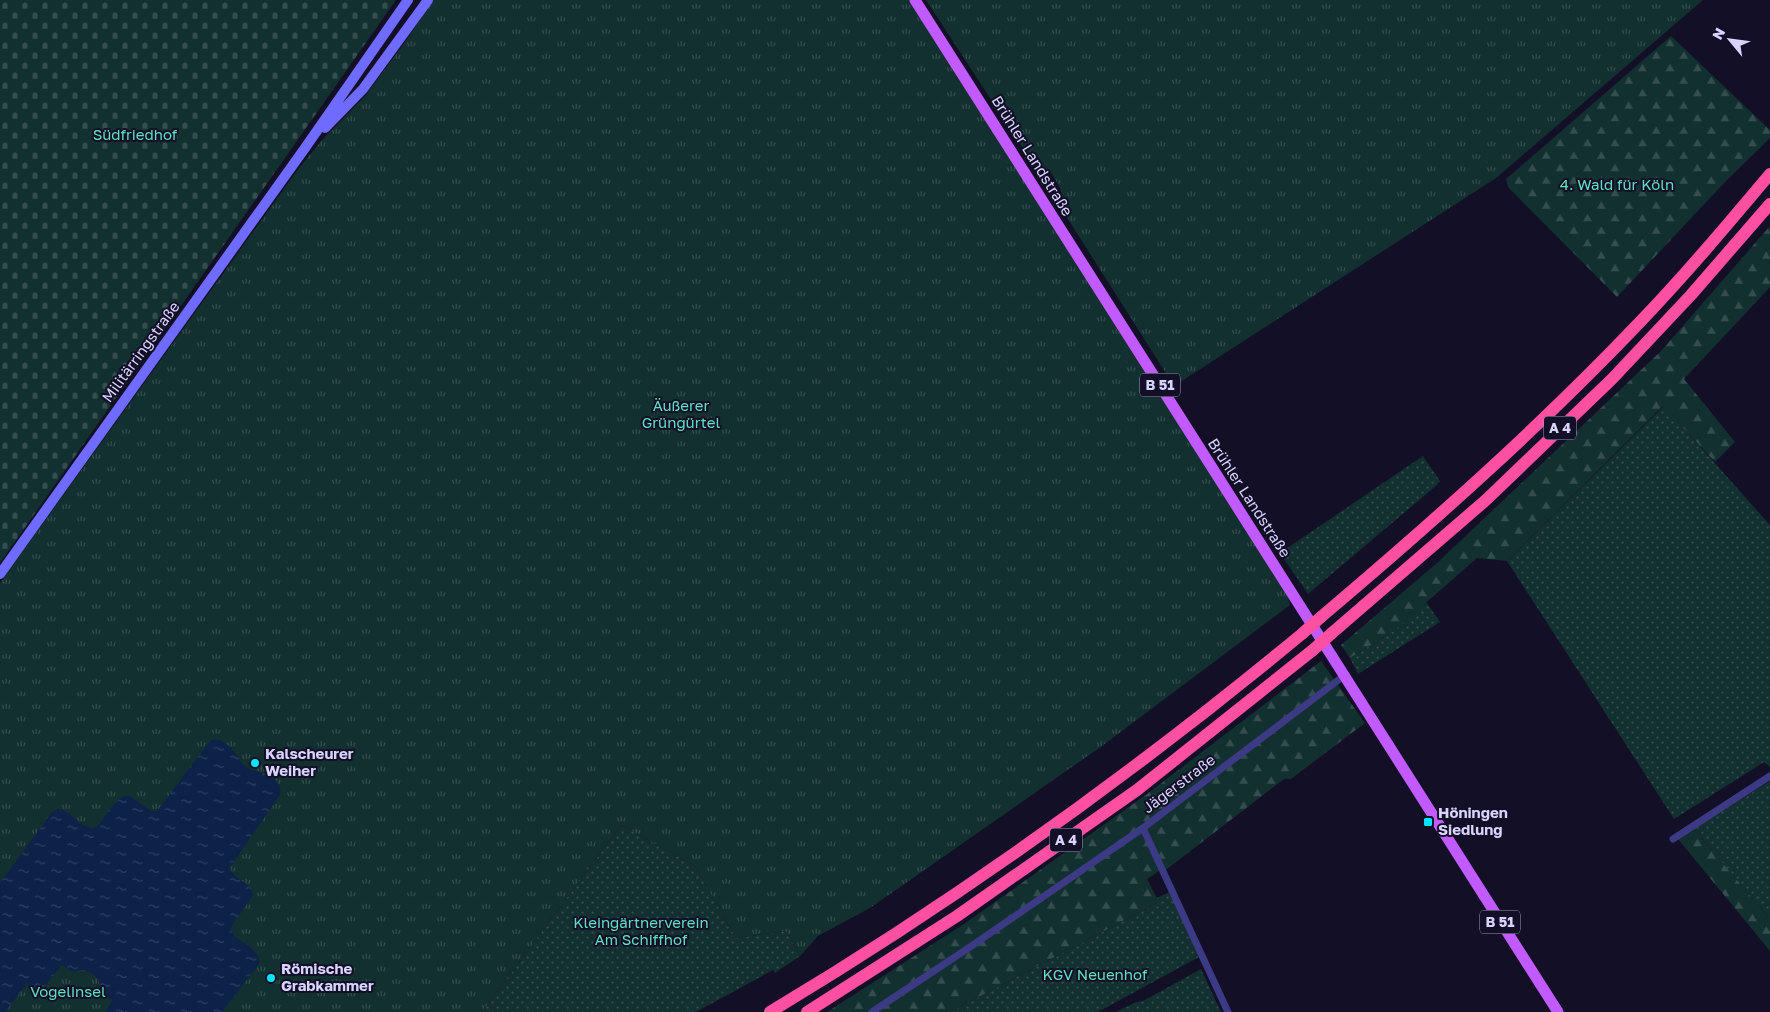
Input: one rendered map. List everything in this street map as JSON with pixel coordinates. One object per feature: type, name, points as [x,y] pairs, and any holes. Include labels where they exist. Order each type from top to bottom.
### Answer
[{"type":"highway","name":"A 4","points":[[770,1012],[867,952],[1017,851],[1204,713],[1303,633],[1422,531],[1566,397],[1672,288],[1770,174]]},
{"type":"highway","name":"A 4","points":[[807,1012],[957,916],[1137,790],[1313,650],[1486,500],[1612,379],[1691,295],[1770,204]]},
{"type":"main road","name":"Militärringstraße","points":[[0,574],[306,148],[408,0]]},
{"type":"main road","name":"Militärringstraße","points":[[306,148],[363,89],[428,0]]},
{"type":"main road","name":"Brühler Landstraße","points":[[915,0],[1558,1012]]},
{"type":"street","name":"Jägerstraße","points":[[1228,1012],[1144,828],[1345,675]]},
{"type":"street","points":[[1673,839],[1770,776]]},
{"type":"street","points":[[872,1012],[1144,828]]},
{"type":"green space","name":"Südfriedhof","points":[[0,0],[396,0],[0,563]]},
{"type":"green space","name":"Äußerer Grüngürtel","points":[[433,0],[910,0],[1288,597],[1290,605],[1102,746],[870,908],[818,936],[800,956],[786,931],[736,938],[695,866],[621,825],[482,1012],[0,1012],[0,583],[299,168],[322,140],[365,96],[403,45]]},
{"type":"green space","points":[[926,0],[1703,0],[1496,178],[1174,386],[1068,219],[1060,188],[1052,174],[1026,153]]},
{"type":"green space","name":"4. Wald für Köln","points":[[1671,36],[1770,130],[1770,138],[1725,182],[1617,297],[1508,187],[1506,179]]},
{"type":"green space","points":[[1770,226],[1770,287],[1684,379],[1735,442],[1715,462],[1663,406],[1507,561],[1477,558],[1395,630],[1350,658],[1341,645],[1437,563],[1661,351]]},
{"type":"green space","points":[[1664,406],[1770,525],[1770,767],[1764,762],[1674,819],[1507,561]]},
{"type":"green space","points":[[1423,456],[1440,481],[1437,485],[1308,594],[1280,553]]},
{"type":"green space","points":[[1426,602],[1440,622],[1358,674],[1350,658],[1395,630]]},
{"type":"green space","points":[[1321,661],[1365,723],[1291,779],[1284,779],[1167,869],[1159,871],[1147,879],[1157,898],[1157,903],[950,1012],[827,1012],[964,924],[1147,794]]},
{"type":"green space","points":[[1770,781],[1770,919],[1694,829]]},
{"type":"green space","name":"Kleingärtnerverein Am Schiffhof","points":[[621,825],[695,866],[736,938],[786,931],[800,956],[775,973],[773,970],[696,1012],[482,1012]]},
{"type":"green space","points":[[1694,829],[1770,919],[1770,951],[1678,839]]},
{"type":"green space","name":"KGV Neuenhof","points":[[1169,892],[1199,957],[1098,1012],[950,1012],[1157,903],[1157,898]]},
{"type":"green space","points":[[1201,969],[1221,1012],[1116,1012],[1136,1002],[1143,1001]]},
{"type":"water","name":"Kalscheurer Weiher","points":[[215,739],[232,748],[244,765],[273,779],[280,788],[280,795],[230,867],[235,875],[252,890],[253,895],[231,928],[234,936],[254,951],[259,959],[259,964],[222,1012],[106,1012],[112,1000],[100,991],[99,980],[93,974],[83,970],[73,972],[62,965],[45,986],[36,988],[27,984],[5,1012],[0,1012],[0,883],[52,812],[57,809],[63,810],[83,825],[93,828],[98,826],[122,797],[131,797],[151,811],[157,811],[210,741]]},
{"type":"place","name":"Kalscheurer Weiher","points":[[255,763]]},
{"type":"place","name":"Höningen Siedlung","points":[[1428,822]]},
{"type":"place","name":"Römische Grabkammer","points":[[271,978]]},
{"type":"park label","name":"Vogelinsel","points":[[68,992]]}]
